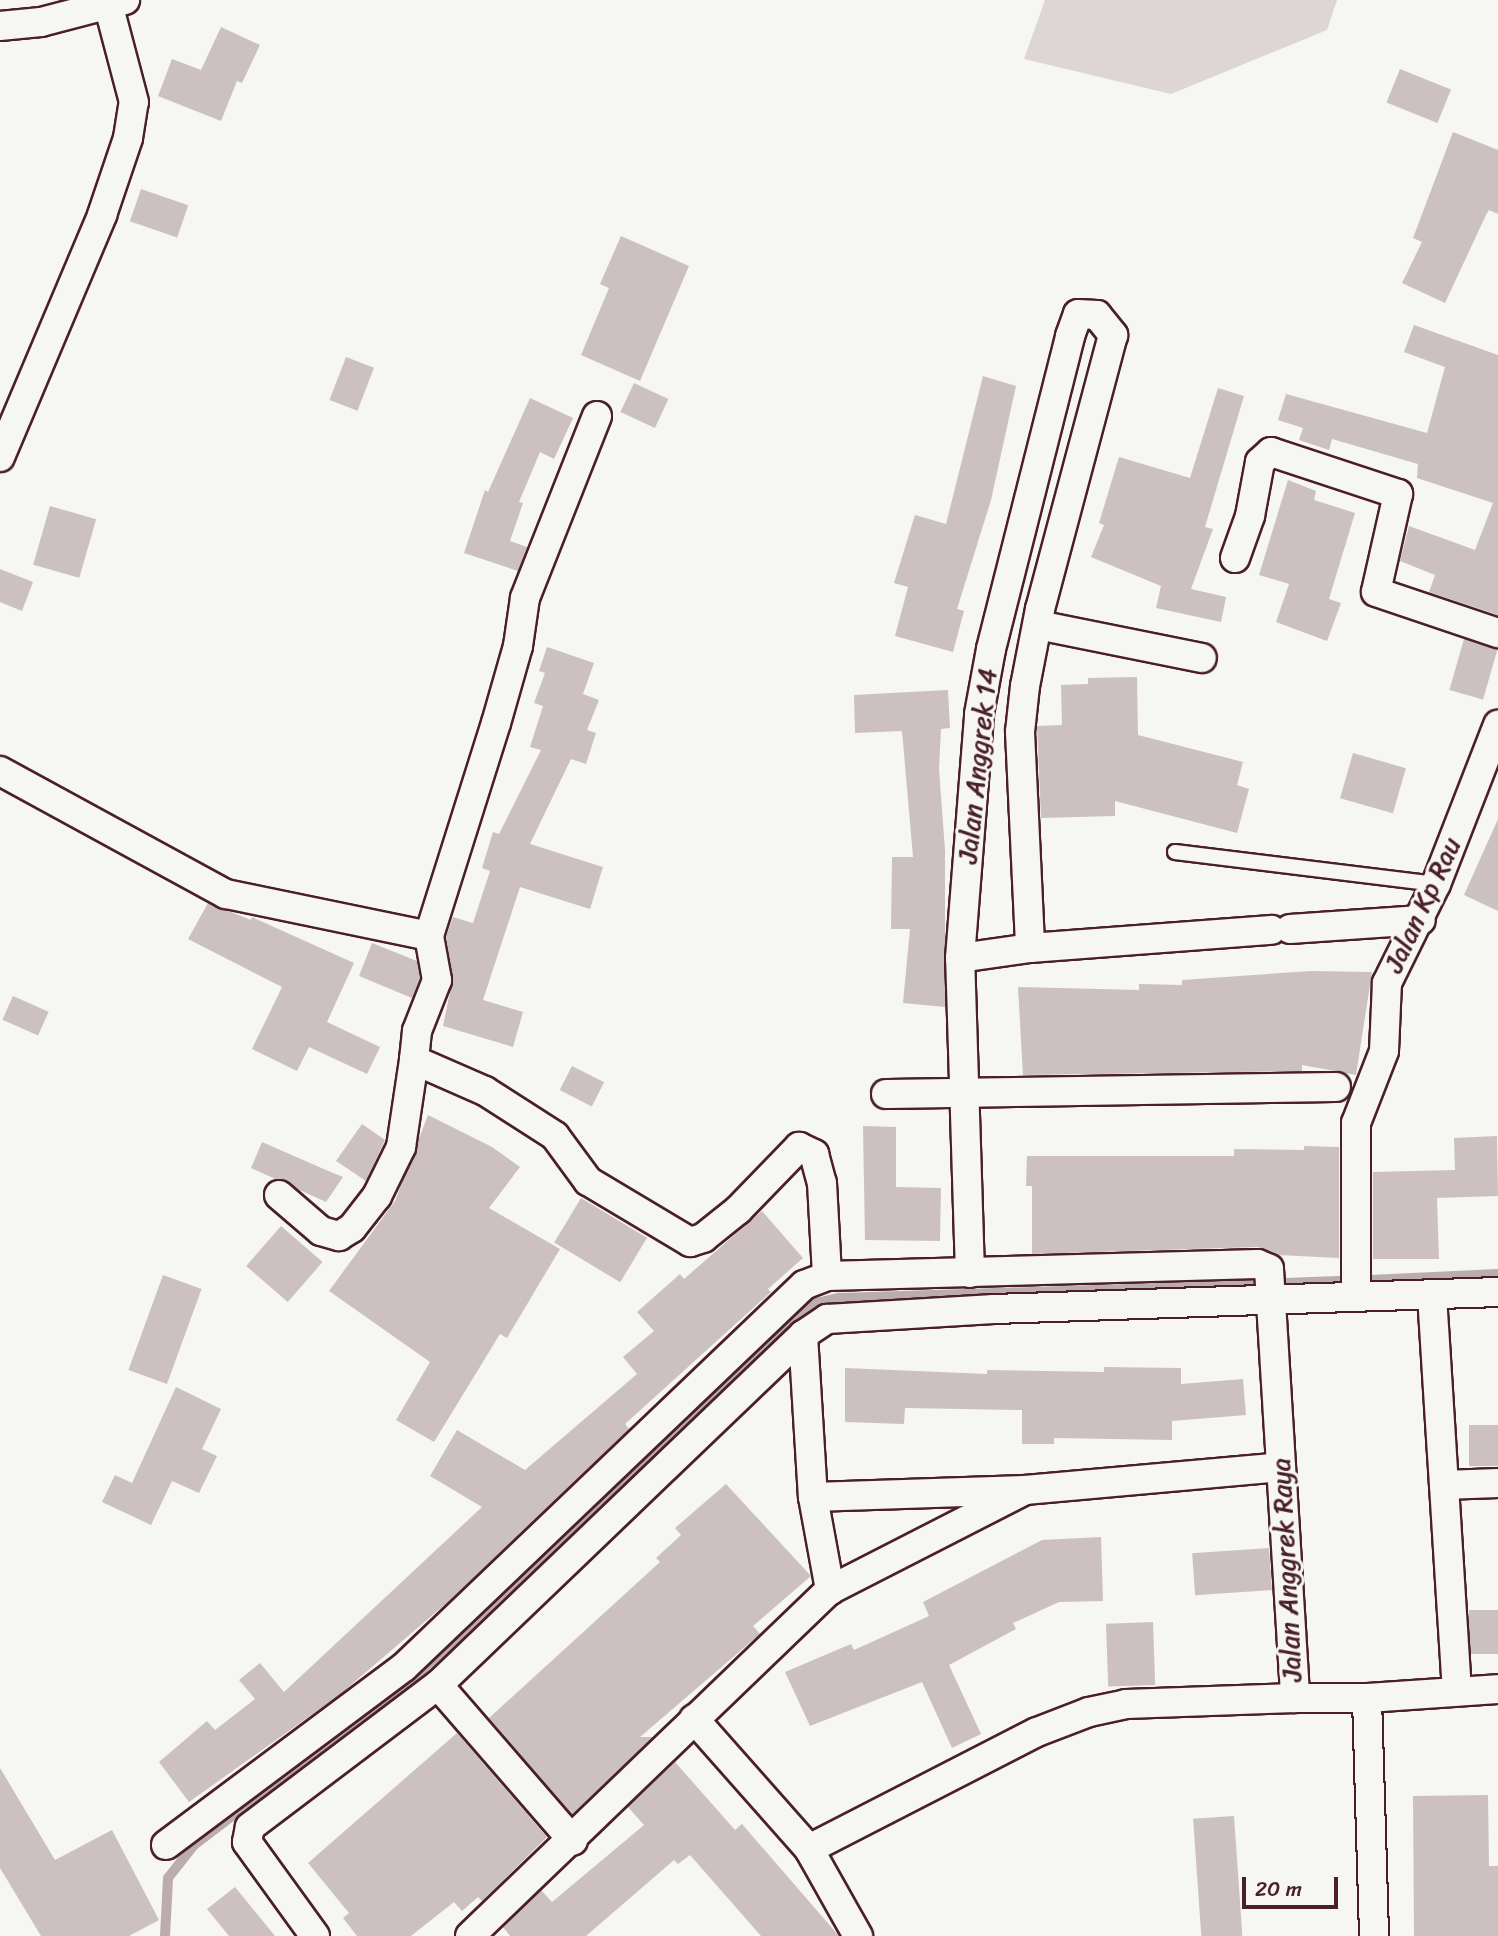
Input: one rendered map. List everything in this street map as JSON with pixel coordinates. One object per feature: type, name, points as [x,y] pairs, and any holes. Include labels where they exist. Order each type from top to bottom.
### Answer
[{"type":"street","points":[[0,26],[41,22],[115,2],[134,102],[128,138],[102,215],[0,457]]},
{"type":"street","name":"Jalan Anggrek 14","points":[[970,1273],[960,958],[976,746],[995,636],[1078,314],[1097,315],[1113,335],[1038,625]]},
{"type":"street","points":[[279,1195],[321,1231],[339,1236],[352,1228],[377,1196],[401,1147],[417,1031],[438,980],[429,936],[518,646],[525,598],[597,416]]},
{"type":"street","points":[[1235,558],[1250,516],[1260,462],[1271,452],[1398,494],[1376,592],[1498,633]]},
{"type":"street","points":[[1030,948],[1020,732],[1038,625],[1202,658]]},
{"type":"street","name":"Jalan Kp Rau","points":[[1356,1296],[1356,1124],[1384,1051],[1387,983],[1421,920],[1498,725]]},
{"type":"street","points":[[0,771],[226,894],[429,936]]},
{"type":"street","points":[[960,958],[1030,948],[1421,920]]},
{"type":"street","points":[[414,1060],[485,1091],[555,1136],[587,1181],[690,1242],[703,1238],[738,1210],[799,1147],[814,1154],[822,1183],[827,1276]]},
{"type":"street","points":[[886,1094],[965,1096],[1336,1087]]},
{"type":"street","name":"Jalan Anggrek Raya","points":[[970,1273],[1258,1264],[1269,1269],[1294,1698],[1367,1698],[1498,1689]]},
{"type":"street","points":[[166,1845],[404,1667],[804,1285],[827,1276],[970,1273]]},
{"type":"street","points":[[315,1936],[247,1842],[250,1827],[438,1685],[803,1335],[827,1320],[845,1315],[1498,1292]]},
{"type":"street","points":[[1432,1294],[1457,1691]]},
{"type":"street","points":[[803,1335],[813,1497],[830,1590]]},
{"type":"street","points":[[813,1497],[1025,1490],[1281,1467]]},
{"type":"street","points":[[1444,1485],[1498,1483]]},
{"type":"street","points":[[470,1936],[573,1841],[694,1719],[830,1590],[1025,1490]]},
{"type":"street","points":[[438,1685],[573,1841]]},
{"type":"street","points":[[809,1849],[1037,1732],[1089,1712],[1126,1704],[1294,1698]]},
{"type":"street","points":[[1367,1698],[1374,1936]]},
{"type":"street","points":[[694,1719],[809,1849],[858,1936]]},
{"type":"lane","points":[[1175,852],[1436,884]]},
{"type":"shaded area","points":[[1045,0],[1337,0],[1327,30],[1171,94],[1024,59]]},
{"type":"building","points":[[221,27],[260,45],[242,83],[237,81],[221,121],[158,96],[172,59],[201,70]]},
{"type":"building","points":[[1400,69],[1451,90],[1438,123],[1387,102]]},
{"type":"building","points":[[1453,132],[1498,150],[1498,214],[1489,210],[1486,215],[1445,303],[1402,283],[1422,242],[1413,238]]},
{"type":"building","points":[[141,189],[188,205],[177,237],[130,221]]},
{"type":"building","points":[[621,236],[689,266],[640,381],[581,355],[609,288],[600,284]]},
{"type":"building","points":[[1414,325],[1498,355],[1498,615],[1429,592],[1435,575],[1400,561],[1409,526],[1475,550],[1493,503],[1417,478],[1418,464],[1332,439],[1329,450],[1299,440],[1303,428],[1278,420],[1286,394],[1427,433],[1445,367],[1404,352]]},
{"type":"building","points":[[346,357],[374,368],[358,411],[330,400]]},
{"type":"building","points":[[983,376],[1016,386],[991,500],[957,609],[964,611],[953,652],[895,636],[908,587],[894,583],[915,515],[946,524]]},
{"type":"building","points":[[634,383],[668,399],[655,428],[620,412]]},
{"type":"building","points":[[1218,388],[1244,396],[1205,527],[1213,529],[1191,589],[1226,597],[1221,622],[1156,608],[1161,586],[1091,557],[1104,525],[1099,523],[1119,457],[1190,478]]},
{"type":"building","points":[[530,398],[573,418],[554,459],[540,452],[519,502],[523,503],[510,541],[527,547],[518,571],[464,553],[485,490],[488,492]]},
{"type":"building","points":[[1288,480],[1316,491],[1314,500],[1355,513],[1329,599],[1341,603],[1327,641],[1276,622],[1289,584],[1259,575]]},
{"type":"building","points":[[50,506],[96,519],[79,578],[33,565]]},
{"type":"building","points":[[0,569],[33,582],[22,611],[0,602]]},
{"type":"building","points":[[1464,639],[1498,649],[1483,700],[1449,690]]},
{"type":"building","points":[[547,647],[594,663],[583,694],[599,700],[587,730],[596,733],[586,764],[571,759],[530,844],[603,867],[590,909],[520,887],[483,1000],[523,1012],[513,1047],[443,1026],[453,978],[446,937],[453,917],[473,923],[490,871],[482,868],[493,832],[499,834],[541,750],[530,747],[543,706],[534,703],[545,673],[539,671]]},
{"type":"building","points":[[1137,677],[1138,735],[1243,762],[1237,785],[1249,789],[1237,833],[1115,801],[1115,816],[1041,818],[1037,726],[1062,725],[1061,685],[1088,684],[1088,678]]},
{"type":"building","points":[[948,690],[950,728],[941,729],[939,769],[945,850],[945,1007],[903,1003],[910,929],[891,929],[892,857],[913,857],[902,731],[855,733],[854,695]]},
{"type":"building","points":[[1353,753],[1406,768],[1393,813],[1340,798]]},
{"type":"building","points":[[1498,819],[1498,911],[1464,895]]},
{"type":"building","points":[[208,903],[251,920],[252,917],[354,963],[327,1022],[380,1047],[367,1074],[309,1047],[297,1071],[252,1049],[282,987],[188,939]]},
{"type":"building","points":[[372,943],[417,961],[420,978],[412,998],[359,976]]},
{"type":"building","points":[[1311,971],[1372,972],[1356,1075],[1302,1065],[1302,1071],[1023,1075],[1018,987],[1139,990],[1139,984],[1182,985],[1182,980]]},
{"type":"building","points":[[13,996],[49,1012],[38,1036],[2,1020]]},
{"type":"building","points":[[572,1066],[604,1082],[592,1106],[560,1090]]},
{"type":"building","points":[[428,1115],[492,1147],[520,1167],[489,1208],[560,1249],[507,1338],[500,1334],[434,1442],[396,1420],[430,1362],[329,1291],[395,1201]]},
{"type":"building","points":[[362,1124],[385,1140],[366,1181],[336,1161]]},
{"type":"building","points":[[863,1126],[896,1127],[896,1187],[941,1188],[940,1241],[865,1240]]},
{"type":"building","points":[[1497,1136],[1498,1196],[1437,1198],[1439,1259],[1373,1259],[1373,1172],[1455,1170],[1454,1138]]},
{"type":"building","points":[[262,1142],[343,1177],[326,1202],[251,1168]]},
{"type":"building","points":[[1304,1146],[1339,1147],[1339,1258],[1278,1255],[1258,1247],[1032,1254],[1032,1186],[1026,1186],[1027,1156],[1234,1156],[1234,1149],[1304,1150]]},
{"type":"building","points":[[581,1198],[647,1238],[620,1282],[554,1243]]},
{"type":"building","points":[[762,1211],[803,1258],[768,1289],[771,1292],[625,1424],[629,1429],[449,1601],[338,1696],[189,1802],[159,1762],[207,1721],[215,1730],[255,1699],[239,1680],[260,1663],[284,1692],[482,1507],[430,1476],[457,1430],[525,1470],[637,1374],[623,1357],[654,1331],[637,1312],[680,1274],[684,1279]]},
{"type":"building","points":[[281,1226],[323,1262],[288,1302],[246,1266]]},
{"type":"building","points":[[163,1275],[202,1289],[167,1384],[128,1370]]},
{"type":"building","points":[[1104,1367],[1181,1368],[1181,1384],[1243,1379],[1246,1415],[1172,1421],[1172,1440],[1054,1438],[1054,1444],[1022,1444],[1022,1410],[905,1408],[904,1424],[845,1422],[845,1368],[987,1374],[987,1370],[1104,1372]]},
{"type":"building","points":[[176,1387],[221,1409],[202,1449],[217,1456],[199,1493],[172,1481],[151,1525],[102,1502],[115,1475],[132,1483]]},
{"type":"building","points":[[1469,1425],[1498,1425],[1498,1466],[1469,1466]]},
{"type":"building","points":[[726,1484],[811,1576],[753,1626],[760,1634],[640,1737],[653,1737],[572,1815],[489,1718],[660,1562],[656,1558],[681,1535],[675,1528]]},
{"type":"building","points":[[1101,1537],[1103,1601],[1059,1602],[1013,1623],[1016,1629],[949,1665],[981,1734],[952,1748],[922,1682],[810,1726],[785,1672],[851,1644],[854,1650],[929,1616],[923,1602],[1042,1540]]},
{"type":"building","points":[[1269,1548],[1272,1590],[1195,1595],[1192,1553]]},
{"type":"building","points":[[1469,1610],[1498,1610],[1498,1654],[1469,1654]]},
{"type":"building","points":[[1153,1622],[1155,1685],[1108,1687],[1106,1624]]},
{"type":"building","points":[[457,1733],[547,1837],[482,1901],[478,1897],[462,1911],[454,1902],[411,1936],[357,1936],[343,1918],[349,1913],[308,1863]]},
{"type":"building","points":[[675,1762],[735,1830],[742,1824],[839,1936],[761,1936],[690,1855],[678,1864],[674,1860],[586,1936],[510,1936],[503,1927],[541,1890],[552,1902],[644,1825],[628,1807]]},
{"type":"building","points":[[0,1768],[55,1860],[112,1830],[159,1920],[129,1936],[41,1936],[0,1868]]},
{"type":"building","points":[[1488,1795],[1489,1866],[1498,1866],[1498,1936],[1414,1936],[1413,1796]]},
{"type":"building","points":[[1234,1816],[1242,1936],[1201,1936],[1193,1819]]},
{"type":"building","points":[[235,1887],[275,1936],[229,1936],[207,1909]]},
{"type":"waterway","points":[[1370,1280],[1498,1274]]},
{"type":"waterway","points":[[1285,1283],[1339,1281]]},
{"type":"waterway","points":[[165,1936],[168,1878],[194,1845],[407,1683],[557,1548],[812,1304],[839,1298],[1251,1285]]}]
